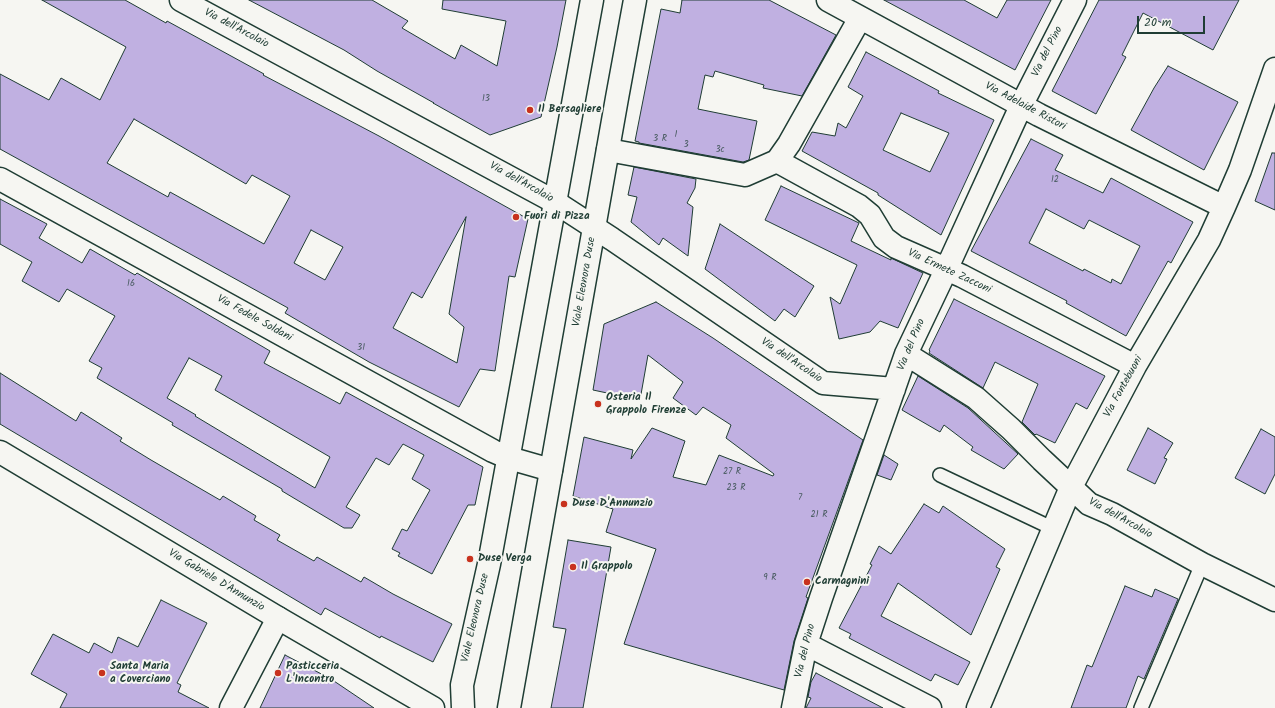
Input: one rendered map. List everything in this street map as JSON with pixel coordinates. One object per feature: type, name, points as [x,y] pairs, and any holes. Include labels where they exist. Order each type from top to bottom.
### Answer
[{"type":"street","name":"Via dell'Arcolaio","points":[[181,0],[555,202],[823,383],[894,389]]},
{"type":"street","name":"Viale Eleonora Duse","points":[[463,708],[462,685],[489,564],[592,0]]},
{"type":"street","name":"Viale Eleonora Duse","points":[[509,708],[635,0]]},
{"type":"street","name":"Via Adelaide Ristori","points":[[828,0],[1021,106],[1224,207]]},
{"type":"street","name":"Via del Pino","points":[[793,708],[806,644],[841,538],[906,354],[1021,106],[1075,0]]},
{"type":"street","points":[[608,150],[745,175],[777,161],[792,139],[860,18]]},
{"type":"street","name":"Via Fontebuoni","points":[[978,708],[1072,488],[1135,366],[1209,240],[1240,170],[1275,69]]},
{"type":"street","name":"Via Ermete Zacconi","points":[[777,161],[860,206],[870,215],[884,238],[890,243],[946,270],[962,276],[1135,366]]},
{"type":"street","name":"Via Fedele Soldani","points":[[0,179],[479,443],[509,458]]},
{"type":"street","name":"Via dell'Arcolaio","points":[[906,354],[976,398],[1011,429],[1089,504],[1112,514],[1202,564],[1275,600]]},
{"type":"street","name":"Via Gabriele D'Annunzio","points":[[0,452],[278,618],[433,708]]},
{"type":"street","points":[[509,458],[551,470]]},
{"type":"street","points":[[231,708],[278,618]]},
{"type":"street","points":[[806,644],[930,708]]},
{"type":"lane","points":[[940,475],[1054,529]]},
{"type":"lane","points":[[1140,708],[1202,564]]},
{"type":"building","points":[[42,0],[125,0],[166,23],[167,21],[264,74],[263,75],[379,136],[528,219],[515,277],[509,276],[495,371],[480,369],[459,407],[369,362],[285,313],[288,308],[0,149],[0,74],[49,100],[61,78],[100,100],[126,47]],"holes":[[[134,119],[246,184],[252,175],[290,196],[264,244],[170,192],[168,197],[107,163]],[[466,217],[449,314],[464,327],[457,363],[393,328],[412,292],[422,298]],[[311,230],[343,247],[325,280],[294,263]]]},
{"type":"building","points":[[249,0],[372,0],[408,21],[402,28],[455,59],[461,45],[497,66],[506,21],[442,9],[443,0],[566,0],[541,117],[490,135],[377,71],[344,50]]},
{"type":"building","points":[[682,0],[769,0],[836,35],[802,96],[763,88],[764,85],[715,71],[713,77],[705,75],[698,109],[757,121],[749,160],[743,162],[635,141],[661,9],[680,13]]},
{"type":"building","points":[[884,0],[964,0],[997,18],[1007,0],[1051,0],[1015,70]]},
{"type":"building","points":[[1099,0],[1239,0],[1213,50],[1143,13],[1122,55],[1126,57],[1096,114],[1052,91]]},
{"type":"building","points":[[866,52],[939,91],[938,93],[994,120],[941,235],[878,195],[878,193],[802,151],[812,132],[835,136],[838,123],[846,128],[863,96],[848,87]],"holes":[[[901,113],[949,133],[930,172],[883,150]]]},
{"type":"building","points":[[1168,66],[1238,102],[1204,170],[1131,130]]},
{"type":"building","points":[[1031,139],[1063,155],[1055,170],[1103,193],[1111,178],[1193,222],[1171,263],[1168,261],[1126,336],[1066,303],[1067,301],[971,251]],"holes":[[[1046,209],[1084,229],[1089,220],[1140,246],[1121,284],[1112,279],[1111,283],[1084,269],[1083,271],[1029,243]]]},
{"type":"building","points":[[1272,153],[1275,153],[1275,210],[1255,201]]},
{"type":"building","points":[[634,167],[696,179],[695,188],[687,203],[693,207],[688,256],[663,238],[659,245],[631,222],[637,197],[628,195]]},
{"type":"building","points":[[781,186],[859,223],[851,241],[923,273],[898,328],[880,321],[870,332],[839,339],[830,297],[840,304],[857,265],[765,220]]},
{"type":"building","points":[[0,199],[47,224],[39,238],[82,263],[90,249],[135,275],[137,273],[270,351],[264,363],[340,404],[346,392],[483,467],[475,505],[468,505],[432,574],[398,556],[400,553],[392,549],[402,529],[407,531],[430,490],[412,479],[424,455],[403,444],[389,465],[376,458],[346,507],[360,515],[352,528],[344,528],[282,491],[282,489],[172,425],[173,423],[97,378],[102,368],[89,361],[115,316],[67,289],[59,302],[22,281],[32,262],[0,244]],"holes":[[[189,358],[222,376],[215,390],[330,457],[315,488],[167,398]]]},
{"type":"building","points":[[720,224],[814,286],[795,317],[784,309],[775,321],[705,269]]},
{"type":"building","points":[[954,299],[1105,376],[1087,409],[1076,403],[1055,443],[1036,434],[1035,435],[1022,422],[1038,384],[995,362],[983,388],[929,353],[929,350]]},
{"type":"building","points":[[656,302],[713,338],[863,440],[806,597],[808,598],[794,641],[784,690],[624,644],[656,549],[606,532],[613,509],[573,496],[584,437],[633,450],[631,459],[652,428],[685,441],[673,477],[706,485],[719,455],[773,476],[774,474],[726,438],[731,425],[703,407],[696,415],[673,398],[683,382],[648,355],[640,400],[593,390],[604,324]]},
{"type":"building","points":[[0,373],[76,421],[81,412],[122,438],[120,441],[151,460],[220,500],[223,496],[256,516],[254,520],[280,535],[277,540],[314,561],[317,557],[361,582],[364,577],[393,594],[452,624],[433,662],[381,636],[380,638],[325,608],[321,615],[0,424]]},
{"type":"building","points":[[918,376],[968,408],[1018,454],[1004,469],[971,450],[973,447],[944,425],[940,432],[902,410]]},
{"type":"building","points":[[1148,428],[1173,443],[1164,458],[1167,459],[1155,484],[1127,470]]},
{"type":"building","points":[[1261,429],[1275,437],[1275,474],[1265,494],[1235,478]]},
{"type":"building","points":[[884,455],[898,464],[891,480],[877,475]]},
{"type":"building","points":[[924,504],[939,513],[943,506],[1005,549],[996,567],[1000,569],[971,635],[898,583],[881,616],[970,662],[958,685],[935,674],[931,681],[849,638],[851,634],[839,628],[872,565],[870,564],[879,546],[891,554]]},
{"type":"building","points":[[568,540],[611,547],[583,708],[551,708],[566,629],[553,627]]},
{"type":"building","points":[[1125,586],[1152,597],[1155,589],[1178,599],[1144,679],[1138,676],[1126,708],[1071,708],[1087,665],[1092,667]]},
{"type":"building","points":[[161,600],[207,623],[177,683],[181,685],[178,692],[209,708],[60,708],[67,694],[31,674],[53,634],[89,653],[94,643],[112,653],[118,637],[138,647]]},
{"type":"building","points":[[285,655],[331,679],[374,708],[260,708]]},
{"type":"building","points":[[816,673],[883,708],[806,708],[811,698],[808,697],[811,682]]},
{"type":"place","name":"Il Bersagliere","points":[[530,110]]},
{"type":"place","name":"Fuori di Pizza","points":[[516,217]]},
{"type":"place","name":"Osteria Il Grappolo Firenze","points":[[598,404]]},
{"type":"place","name":"Duse D'Annunzio","points":[[564,504]]},
{"type":"place","name":"Duse Verga","points":[[470,559]]},
{"type":"place","name":"Il Grappolo","points":[[573,567]]},
{"type":"place","name":"Carmagnini","points":[[807,582]]},
{"type":"place","name":"Santa Maria a Coverciano","points":[[102,673]]},
{"type":"place","name":"Pasticceria L'Incontro","points":[[278,673]]}]
